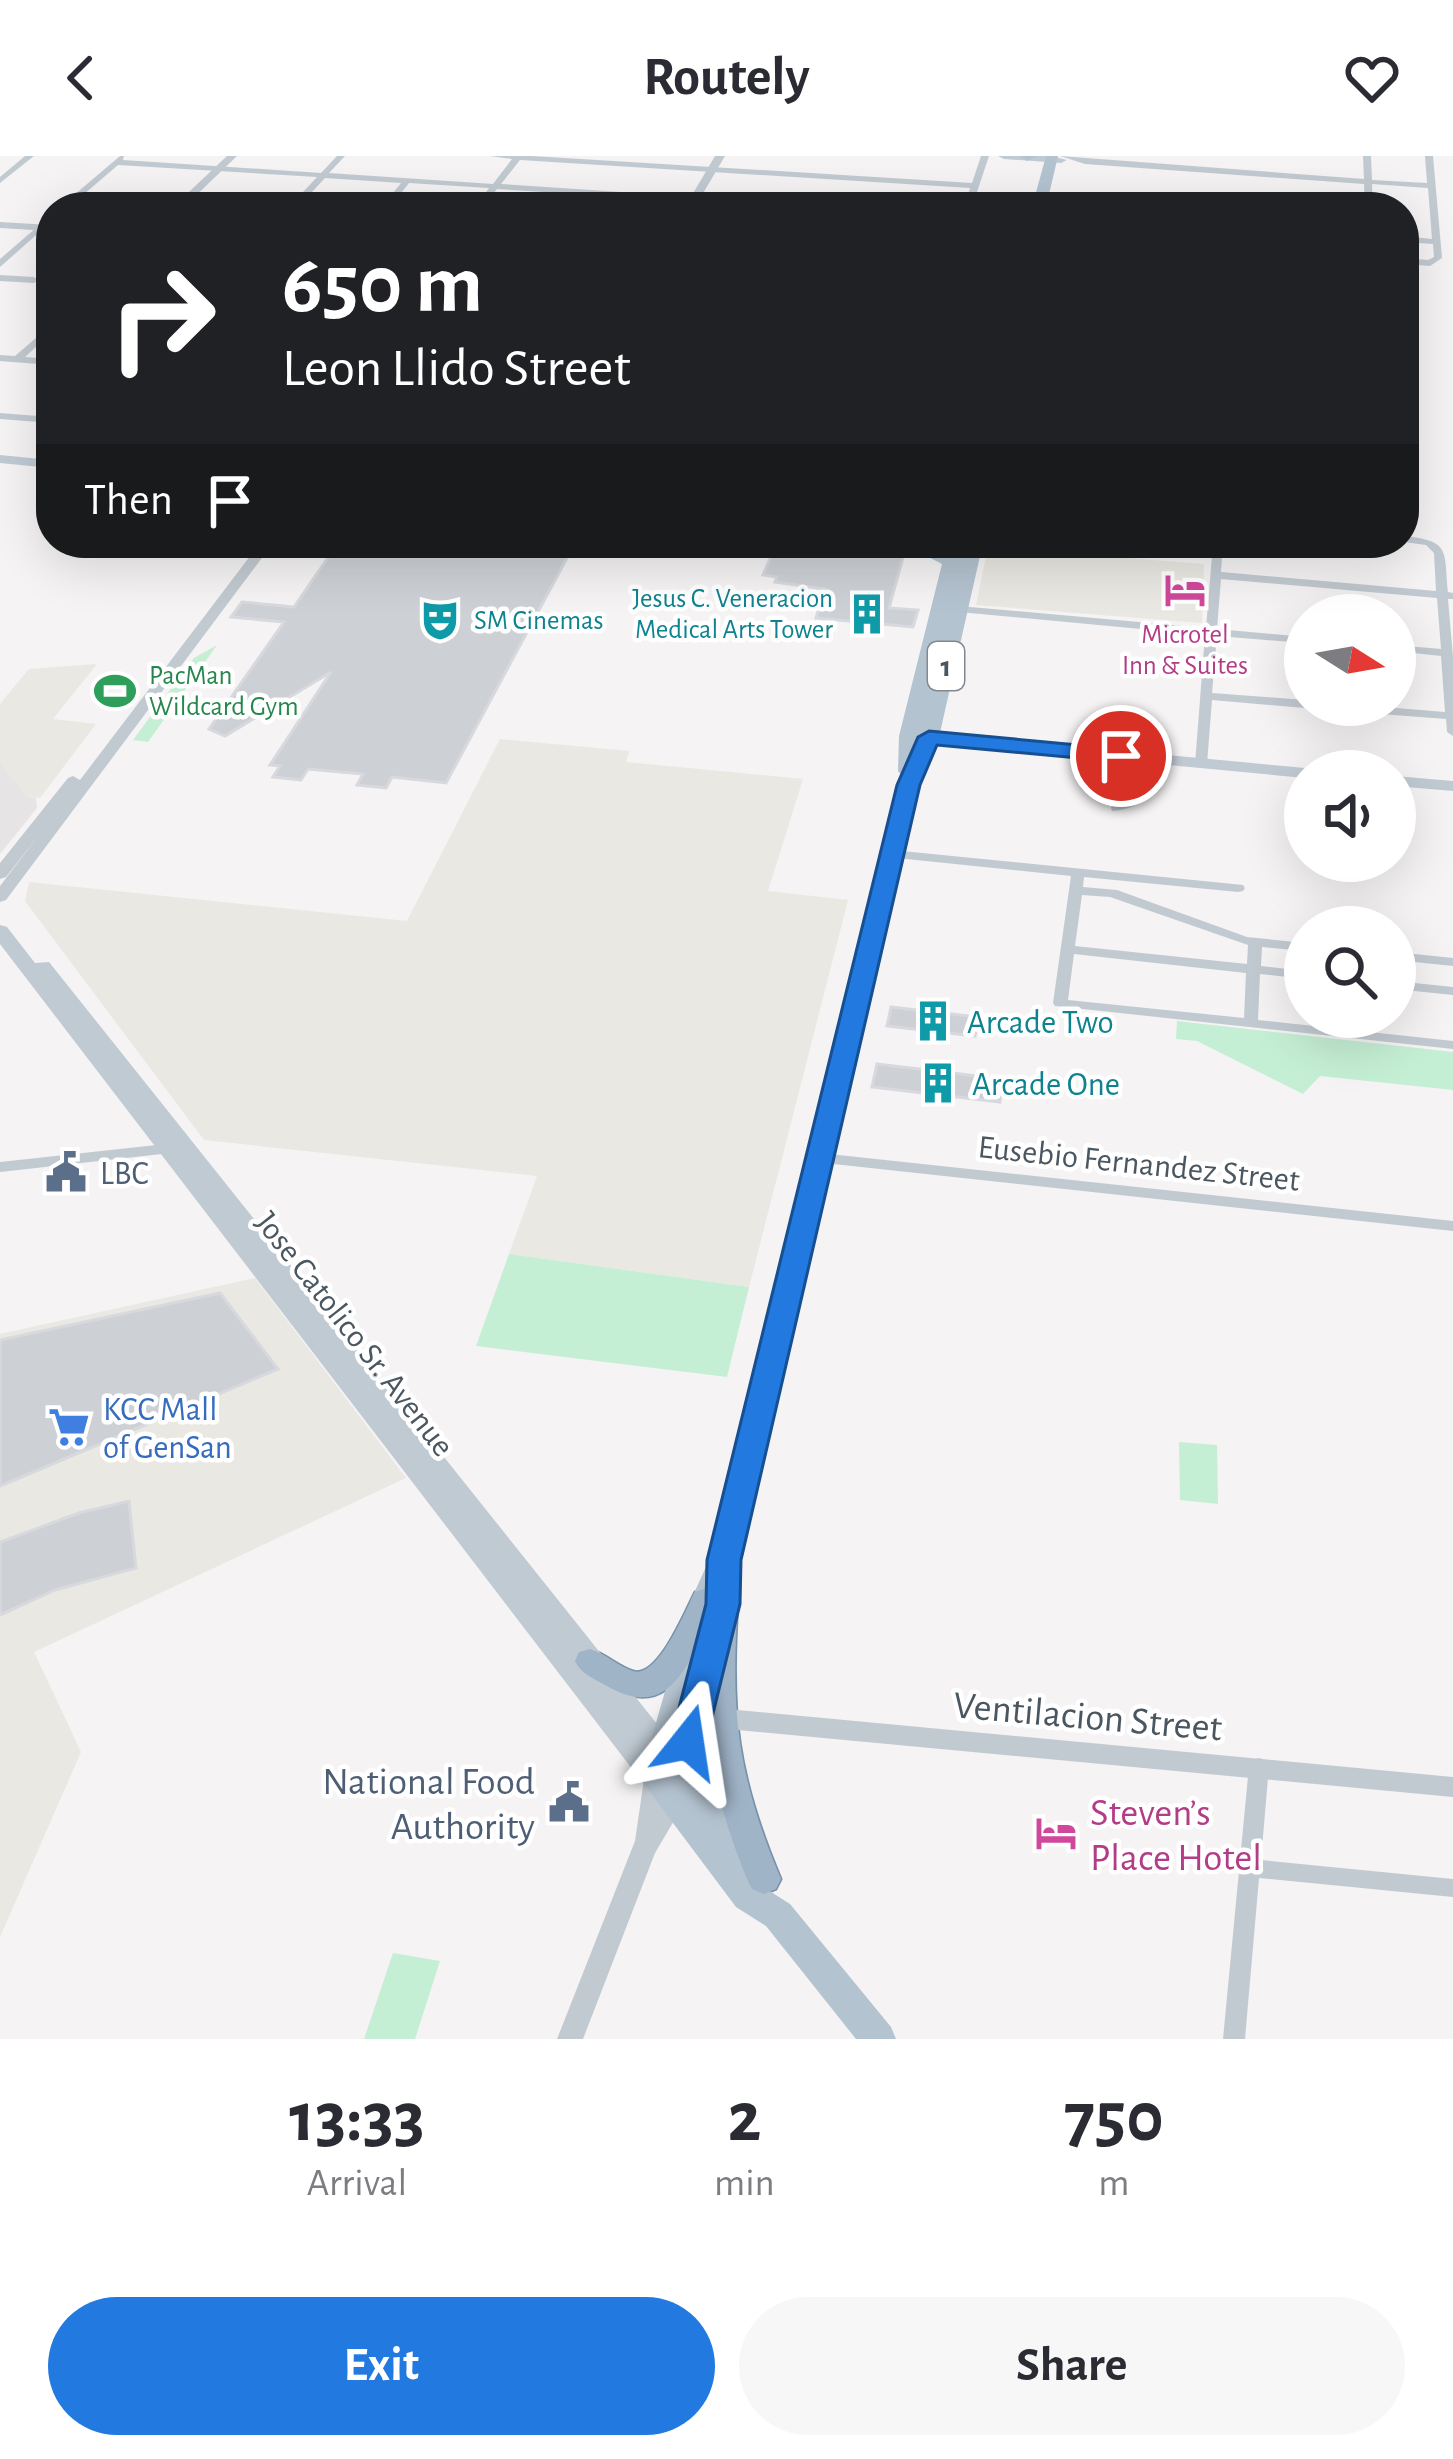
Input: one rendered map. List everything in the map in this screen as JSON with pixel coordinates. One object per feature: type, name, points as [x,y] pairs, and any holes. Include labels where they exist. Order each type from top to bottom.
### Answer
[{"type":"highway","points":[[590,1661],[633,1685],[655,1683],[668,1672],[714,1602]]},
{"type":"highway","points":[[714,1602],[716,1718],[729,1792],[764,1879]]},
{"type":"main road","points":[[1004,156],[1057,161]]},
{"type":"main road","points":[[1045,192],[1057,161]]},
{"type":"main road","points":[[1053,192],[1057,161]]},
{"type":"main road","points":[[0,459],[36,462]]},
{"type":"main road","name":"1","points":[[668,1776],[820,1157],[958,558]]},
{"type":"main road","name":"1","points":[[919,736],[959,609],[960,558]]},
{"type":"main road","points":[[919,736],[1284,771]]},
{"type":"main road","points":[[1416,783],[1453,787]]},
{"type":"main road","name":"Jose Catolico Sr. Avenue","points":[[0,911],[175,1148],[668,1776]]},
{"type":"main road","name":"Jose Catolico Sr. Avenue","points":[[0,931],[590,1661],[668,1776]]},
{"type":"main road","points":[[668,1776],[764,1879],[778,1915],[878,2039]]},
{"type":"main road","points":[[668,1776],[748,1896],[778,1915]]},
{"type":"street","points":[[3,175],[30,156]]},
{"type":"street","points":[[194,192],[232,156]]},
{"type":"street","points":[[307,192],[341,156]]},
{"type":"street","points":[[494,156],[975,186]]},
{"type":"street","points":[[699,192],[720,156]]},
{"type":"street","points":[[973,192],[985,156]]},
{"type":"street","points":[[1298,156],[1299,177]]},
{"type":"street","points":[[1367,156],[1367,192]]},
{"type":"street","points":[[1419,261],[1436,261],[1438,242],[1429,156]]},
{"type":"street","points":[[490,192],[518,157]]},
{"type":"street","points":[[81,192],[119,159],[582,192]]},
{"type":"street","points":[[1057,161],[1430,186]]},
{"type":"street","points":[[398,192],[407,181]]},
{"type":"street","points":[[0,225],[36,227]]},
{"type":"street","points":[[0,264],[36,236]]},
{"type":"street","points":[[1419,240],[1438,242]]},
{"type":"street","points":[[0,278],[34,280]]},
{"type":"street","points":[[18,359],[36,342]]},
{"type":"street","points":[[0,358],[36,361]]},
{"type":"street","points":[[0,416],[36,419]]},
{"type":"street","points":[[1419,542],[1437,546],[1447,595],[1453,733]]},
{"type":"street","points":[[0,874],[242,558]]},
{"type":"street","points":[[0,897],[256,558]]},
{"type":"street","points":[[1201,764],[1217,558]]},
{"type":"street","points":[[1216,575],[1447,595]]},
{"type":"street","points":[[959,609],[1284,638]]},
{"type":"street","points":[[1416,650],[1448,653]]},
{"type":"street","points":[[1207,696],[1284,702]]},
{"type":"street","points":[[1416,713],[1452,716]]},
{"type":"street","points":[[1117,808],[1150,795],[1157,786],[1160,759]]},
{"type":"street","points":[[892,854],[1238,888]]},
{"type":"street","points":[[1078,873],[1060,1003],[1453,1045]]},
{"type":"street","points":[[1112,893],[1113,876]]},
{"type":"street","points":[[1076,890],[1112,893],[1255,942],[1284,945]]},
{"type":"street","points":[[1251,1024],[1255,942]]},
{"type":"street","points":[[1068,949],[1284,972]]},
{"type":"street","points":[[1416,958],[1453,962]]},
{"type":"street","points":[[1416,987],[1453,991]]},
{"type":"street","points":[[0,1167],[175,1148]]},
{"type":"street","name":"Eusebio Fernandez Street","points":[[820,1157],[1453,1226]]},
{"type":"street","name":"Ventilacion Street","points":[[716,1718],[1453,1786]]},
{"type":"street","points":[[1234,2039],[1259,1766]]},
{"type":"street","points":[[570,2039],[668,1776]]},
{"type":"street","points":[[1251,1868],[1453,1888]]},
{"type":"shaded area","points":[[986,558],[1128,558],[1204,564],[1202,623],[976,605]]},
{"type":"shaded area","points":[[97,664],[53,719],[96,724],[40,798],[26,796],[0,762],[0,704],[29,669]]},
{"type":"shaded area","points":[[500,739],[629,751],[626,762],[803,779],[768,891],[848,900],[749,1287],[509,1254],[537,1176],[204,1140],[25,901],[29,882],[407,921]]},
{"type":"shaded area","points":[[0,762],[26,796],[36,798],[37,808],[0,854]]},
{"type":"shaded area","points":[[255,1278],[406,1478],[34,1652],[81,1752],[0,1937],[0,1334]]},
{"type":"green space","points":[[217,645],[148,742],[133,740],[194,658]]},
{"type":"green space","points":[[1177,1021],[1284,1033],[1284,1038],[1328,1038],[1453,1052],[1453,1090],[1320,1076],[1303,1094],[1197,1041],[1176,1039]]},
{"type":"green space","points":[[509,1254],[749,1287],[727,1377],[476,1346]]},
{"type":"green space","points":[[1179,1442],[1217,1445],[1218,1504],[1180,1500]]},
{"type":"green space","points":[[393,1953],[440,1961],[415,2039],[364,2039]]},
{"type":"building","points":[[328,558],[567,558],[446,783],[392,777],[386,788],[357,785],[363,774],[308,769],[301,780],[273,777],[280,766],[270,765],[331,672],[225,736],[209,729],[284,622],[231,617],[242,602],[294,607]]},
{"type":"building","points":[[770,558],[903,558],[889,608],[918,610],[913,627],[816,618],[825,589],[775,582],[777,577],[763,575]]},
{"type":"building","name":"Arcade Two","points":[[891,1007],[978,1017],[975,1036],[887,1026]]},
{"type":"building","name":"Arcade One","points":[[877,1064],[1003,1079],[1000,1102],[872,1087]]},
{"type":"building","name":"KCC Mall of GenSan","points":[[220,1293],[278,1369],[0,1486],[0,1340]]},
{"type":"building","points":[[129,1501],[136,1568],[55,1590],[0,1615],[0,1542],[79,1513]]},
{"type":"place","name":"Microtel Inn & Suites","points":[[1185,590]]},
{"type":"place","name":"Jesus C. Veneracion Medical Arts Tower","points":[[867,614]]},
{"type":"place","name":"SM Cinemas","points":[[440,620]]},
{"type":"place","name":"PacMan Wildcard Gym","points":[[115,691]]},
{"type":"place","name":"Arcade Two","points":[[933,1021]]},
{"type":"place","name":"Arcade One","points":[[938,1083]]},
{"type":"place","name":"LBC","points":[[66,1172]]},
{"type":"place","name":"KCC Mall of GenSan","points":[[69,1427]]},
{"type":"place","name":"National Food Authority","points":[[569,1802]]},
{"type":"place","name":"Steven’s Place Hotel","points":[[1056,1833]]},
{"type":"route","points":[[688,1742],[723,1604],[724,1560],[908,785],[929,737],[1121,756]]}]
